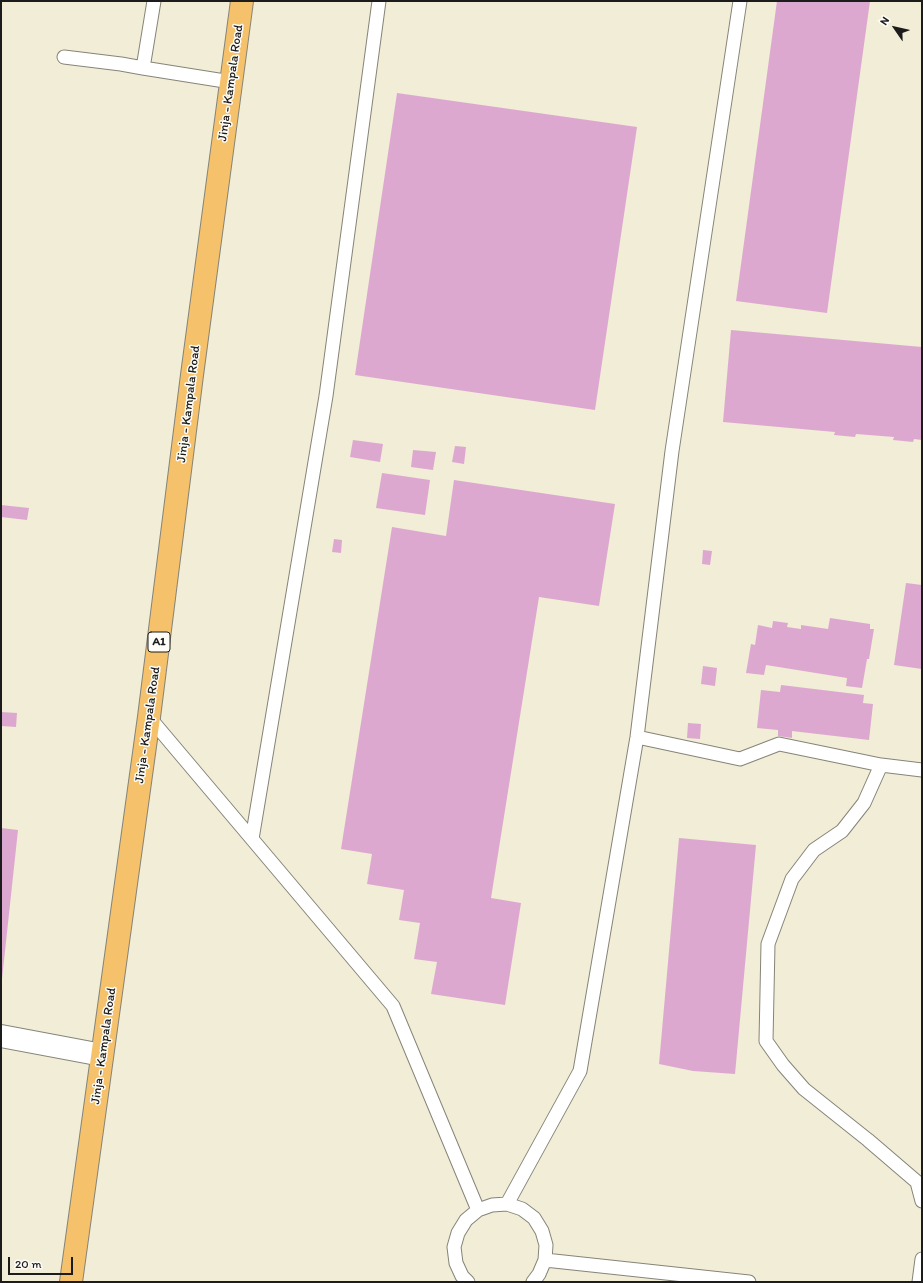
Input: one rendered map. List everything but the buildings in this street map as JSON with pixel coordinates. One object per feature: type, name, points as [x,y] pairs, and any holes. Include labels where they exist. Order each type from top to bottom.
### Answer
[{"type":"highway","name":"Jinja - Kampala Road","points":[[70,1282],[149,717],[242,1]]},
{"type":"street","points":[[1,1036],[102,1056]]},
{"type":"lane","points":[[143,68],[154,1]]},
{"type":"lane","points":[[252,839],[326,396],[379,1]]},
{"type":"lane","points":[[507,1204],[580,1071],[637,737],[672,451],[740,1]]},
{"type":"lane","points":[[64,58],[121,64],[231,82]]},
{"type":"lane","points":[[149,717],[392,1006],[478,1210]]},
{"type":"lane","points":[[637,737],[740,759],[779,744],[882,765],[922,770]]},
{"type":"lane","points":[[882,765],[864,803],[842,831],[814,850],[792,879],[768,944],[766,1041],[782,1065],[804,1089],[868,1140],[917,1182],[922,1201]]},
{"type":"lane","points":[[463,1280],[456,1263],[454,1247],[458,1233],[466,1220],[478,1210],[492,1205],[507,1204],[522,1209],[534,1218],[542,1231],[546,1245],[545,1260],[539,1274],[533,1282]]},
{"type":"lane","points":[[919,1282],[922,1259]]},
{"type":"lane","points":[[545,1260],[749,1282]]}]
